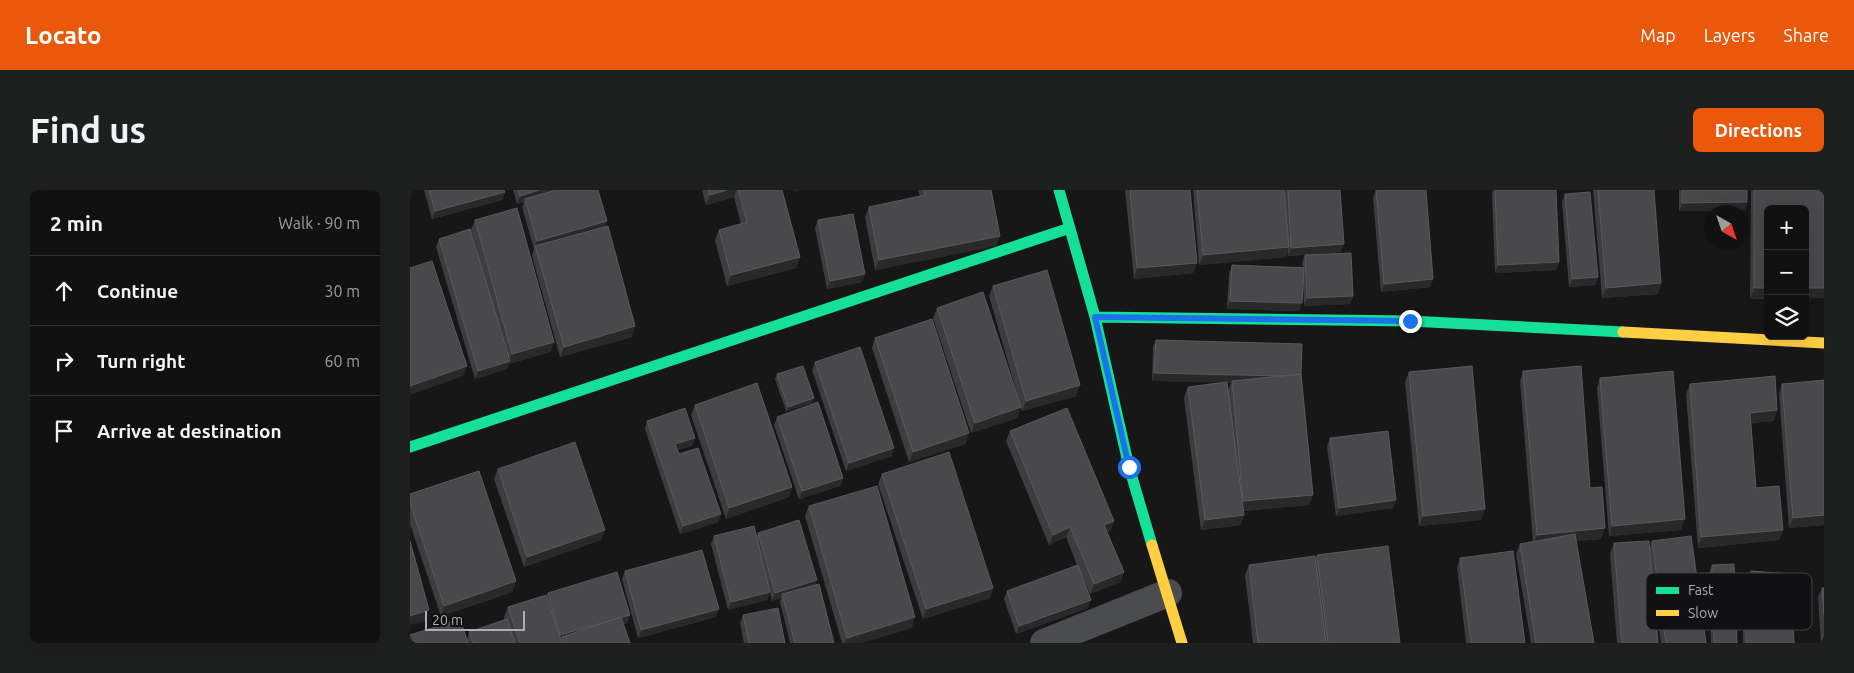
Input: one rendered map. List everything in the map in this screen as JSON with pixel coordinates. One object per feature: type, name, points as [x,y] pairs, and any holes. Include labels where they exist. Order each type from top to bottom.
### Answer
[{"type":"street","points":[[1059,190],[1095,317],[1129,467],[1182,643]]},
{"type":"street","points":[[410,447],[1070,228]]},
{"type":"street","points":[[1095,317],[1410,321],[1824,343]]},
{"type":"street","points":[[1044,643],[1168,593]]},
{"type":"building","points":[[429,190],[504,190],[505,192],[435,211]]},
{"type":"building","points":[[518,190],[539,190],[520,196]]},
{"type":"building","points":[[556,190],[598,190],[607,221],[537,241],[525,199]]},
{"type":"building","points":[[708,190],[727,190],[710,195]]},
{"type":"building","points":[[738,190],[782,190],[800,257],[731,275],[719,230],[747,222]]},
{"type":"building","points":[[924,190],[991,190],[1000,236],[879,260],[869,207],[925,195]]},
{"type":"building","points":[[1130,190],[1190,190],[1197,263],[1137,268]]},
{"type":"building","points":[[1197,190],[1284,190],[1289,247],[1203,255]]},
{"type":"building","points":[[1288,190],[1340,190],[1344,244],[1291,248]]},
{"type":"building","points":[[1376,190],[1426,190],[1433,279],[1384,284]]},
{"type":"building","points":[[1495,190],[1556,190],[1559,262],[1498,265]]},
{"type":"building","points":[[1598,190],[1654,190],[1661,283],[1606,288]]},
{"type":"building","points":[[1682,190],[1747,190],[1747,202],[1682,203]]},
{"type":"building","points":[[1754,190],[1824,190],[1824,288],[1809,288],[1809,205],[1764,205],[1764,288],[1754,288]]},
{"type":"building","points":[[1590,192],[1598,277],[1572,279],[1565,194]]},
{"type":"building","points":[[517,208],[554,342],[512,354],[475,220]]},
{"type":"building","points":[[853,214],[865,274],[830,281],[818,220]]},
{"type":"building","points":[[608,226],[635,326],[564,347],[535,246]]},
{"type":"building","points":[[470,229],[510,361],[478,371],[439,239]]},
{"type":"building","points":[[1351,253],[1353,296],[1307,298],[1305,255]]},
{"type":"building","points":[[432,261],[467,366],[410,386],[410,268]]},
{"type":"building","points":[[1232,265],[1304,268],[1302,303],[1230,301]]},
{"type":"building","points":[[1047,270],[1080,385],[1026,401],[993,286]]},
{"type":"building","points":[[983,292],[1021,407],[975,423],[937,308]]},
{"type":"building","points":[[932,319],[969,433],[913,452],[875,338]]},
{"type":"building","points":[[1156,340],[1302,344],[1301,374],[1282,376],[1154,373]]},
{"type":"building","points":[[860,347],[894,448],[849,463],[815,362]]},
{"type":"building","points":[[803,366],[814,398],[788,407],[777,374]]},
{"type":"building","points":[[1472,366],[1485,509],[1423,516],[1409,372]]},
{"type":"building","points":[[1581,366],[1590,488],[1602,487],[1605,528],[1537,535],[1523,371]]},
{"type":"building","points":[[1673,371],[1685,519],[1612,526],[1600,378]]},
{"type":"building","points":[[1301,374],[1313,495],[1243,501],[1232,381]]},
{"type":"building","points":[[1775,376],[1777,410],[1750,413],[1756,488],[1779,486],[1783,530],[1701,537],[1690,384]]},
{"type":"building","points":[[1824,380],[1824,515],[1793,518],[1782,384]]},
{"type":"building","points":[[1227,382],[1244,515],[1205,520],[1188,387]]},
{"type":"building","points":[[757,383],[792,487],[729,508],[695,405]]},
{"type":"building","points":[[818,402],[843,478],[802,491],[777,417]]},
{"type":"building","points":[[685,408],[695,438],[675,444],[679,454],[698,448],[721,514],[683,526],[647,421]]},
{"type":"building","points":[[1067,408],[1114,521],[1104,525],[1124,572],[1094,584],[1070,527],[1053,535],[1010,431]]},
{"type":"building","points":[[1388,431],[1396,500],[1339,508],[1330,438]]},
{"type":"building","points":[[575,442],[605,530],[527,557],[498,469]]},
{"type":"building","points":[[949,452],[993,588],[926,609],[882,474]]},
{"type":"building","points":[[479,471],[516,581],[444,606],[410,503],[410,494]]},
{"type":"building","points":[[877,486],[915,617],[847,638],[809,506]]},
{"type":"building","points":[[799,520],[817,580],[775,593],[758,533]]},
{"type":"building","points":[[754,526],[770,592],[731,602],[714,536]]},
{"type":"building","points":[[1575,534],[1594,643],[1536,643],[1520,544]]},
{"type":"building","points":[[1691,536],[1696,573],[1656,573],[1652,541]]},
{"type":"building","points":[[410,541],[429,610],[410,616]]},
{"type":"building","points":[[1649,541],[1652,573],[1646,573],[1646,630],[1657,630],[1658,643],[1622,643],[1614,543]]},
{"type":"building","points":[[1388,546],[1400,643],[1328,643],[1317,555]]},
{"type":"building","points":[[702,550],[719,609],[641,630],[625,571]]},
{"type":"building","points":[[1513,551],[1525,643],[1471,643],[1460,558]]},
{"type":"building","points":[[1315,556],[1326,643],[1258,643],[1249,565]]},
{"type":"building","points":[[1734,564],[1734,573],[1712,573],[1712,565]]},
{"type":"building","points":[[1078,565],[1091,600],[1019,626],[1007,591]]},
{"type":"building","points":[[1751,571],[1778,573],[1751,573]]},
{"type":"building","points":[[617,572],[630,615],[560,635],[548,593]]},
{"type":"building","points":[[819,584],[834,643],[795,643],[782,594]]},
{"type":"building","points":[[1822,588],[1824,588],[1824,615]]},
{"type":"building","points":[[546,595],[562,643],[520,643],[508,607]]},
{"type":"building","points":[[778,608],[785,643],[749,643],[743,615]]},
{"type":"building","points":[[621,617],[630,643],[564,643],[562,637]]},
{"type":"building","points":[[460,619],[468,643],[410,643],[410,635]]},
{"type":"building","points":[[507,619],[515,643],[473,643],[469,632]]},
{"type":"building","points":[[1664,630],[1704,630],[1706,643],[1666,643]]},
{"type":"building","points":[[1714,630],[1737,630],[1737,643],[1714,643]]},
{"type":"building","points":[[1746,630],[1793,630],[1794,643],[1746,643]]},
{"type":"traffic: fast","points":[[1059,190],[1095,317],[1129,467],[1152,545]]},
{"type":"traffic: fast","points":[[410,447],[1070,228]]},
{"type":"traffic: fast","points":[[1095,317],[1410,321],[1623,332]]},
{"type":"traffic: slow","points":[[1623,332],[1824,343]]},
{"type":"traffic: slow","points":[[1152,545],[1182,643]]},
{"type":"route","points":[[1129,467],[1095,317],[1410,321]]}]
